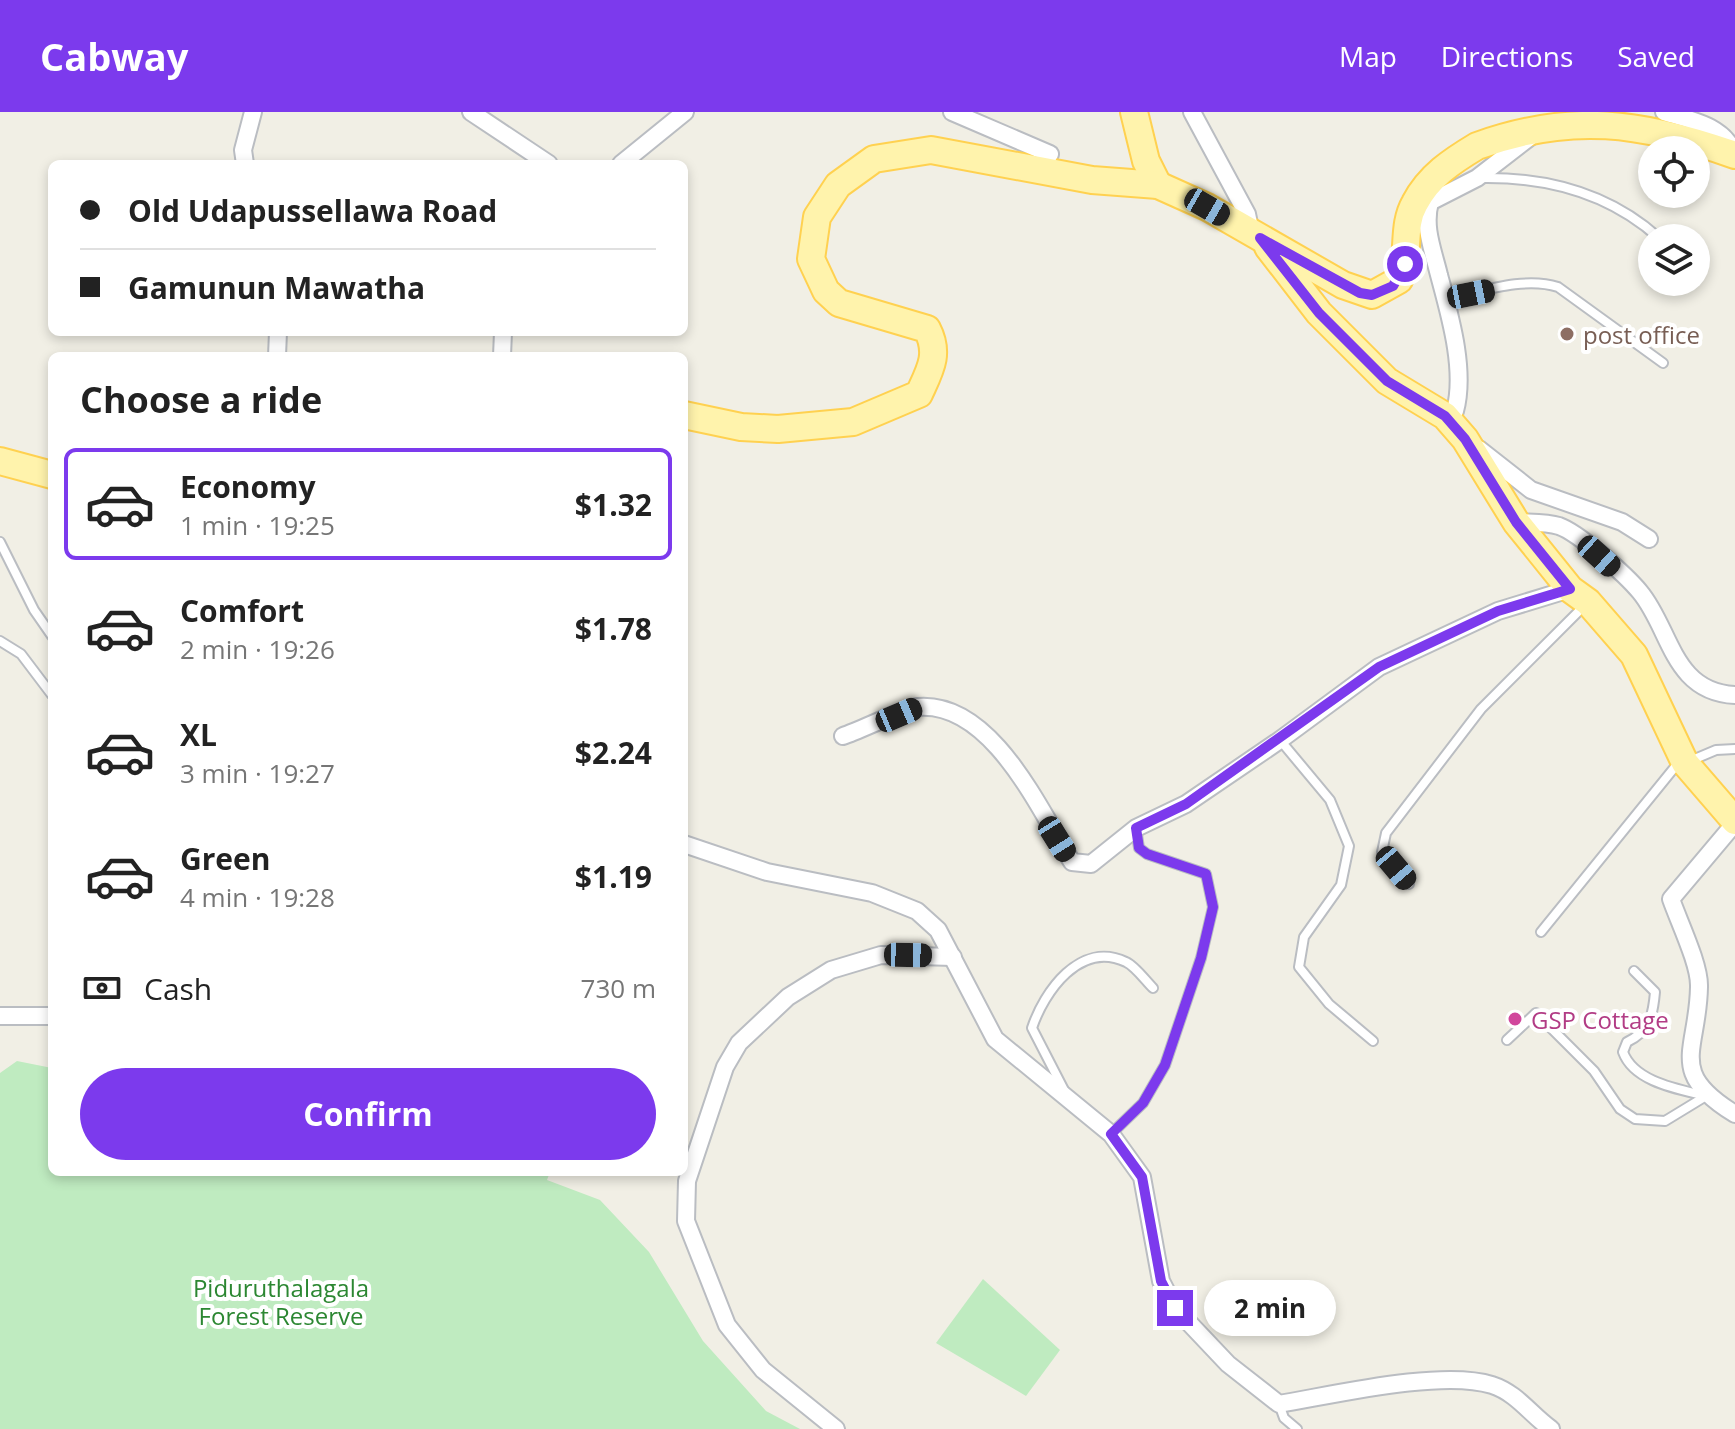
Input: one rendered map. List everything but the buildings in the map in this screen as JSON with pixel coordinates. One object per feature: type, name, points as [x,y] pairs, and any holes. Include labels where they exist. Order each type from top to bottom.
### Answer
[{"type":"main road","points":[[1134,112],[1158,185]]},
{"type":"main road","points":[[690,413],[741,427],[778,429],[853,422],[919,394],[935,360],[935,344],[927,329],[839,303],[826,291],[811,259],[817,217],[838,185],[874,159],[931,150],[1123,183],[1158,185],[1181,194],[1360,293],[1383,292],[1402,273],[1408,220],[1430,181],[1442,168],[1486,141],[1533,119],[1593,115],[1670,132],[1735,155]]},
{"type":"main road","points":[[1123,183],[1137,167],[1144,148]]},
{"type":"main road","points":[[1256,235],[1319,313],[1387,381],[1445,416],[1465,439],[1516,522],[1634,655],[1684,760],[1735,822]]},
{"type":"main road","points":[[0,461],[48,474]]},
{"type":"street","points":[[244,160],[243,150],[253,112]]},
{"type":"street","points":[[471,112],[530,160]]},
{"type":"street","points":[[626,160],[685,112]]},
{"type":"street","points":[[952,112],[1050,154]]},
{"type":"street","points":[[1192,112],[1256,235]]},
{"type":"street","points":[[1664,112],[1717,132],[1730,140],[1735,155]]},
{"type":"street","points":[[1445,416],[1455,411],[1461,390],[1446,299],[1425,220],[1430,202],[1477,178],[1537,132],[1552,116]]},
{"type":"street","points":[[1465,439],[1531,490],[1622,522],[1649,539]]},
{"type":"street","points":[[1516,522],[1559,526],[1577,538],[1641,593],[1678,665],[1698,682],[1725,695],[1735,695]]},
{"type":"street","points":[[843,736],[917,707],[949,712],[988,735],[1014,768],[1072,862],[1091,864],[1136,828],[1186,804],[1280,740],[1379,667],[1498,611],[1579,596]]},
{"type":"street","points":[[1735,822],[1671,899],[1700,985],[1688,1061],[1706,1096],[1735,1114]]},
{"type":"street","points":[[688,845],[767,872],[872,893],[917,911],[938,930],[995,1039],[1111,1134],[1142,1177],[1161,1281],[1175,1308],[1228,1364],[1279,1404],[1425,1380],[1491,1385],[1516,1398],[1551,1429]]},
{"type":"street","points":[[836,1429],[763,1370],[727,1325],[686,1221],[687,1181],[725,1067],[739,1043],[788,997],[831,970],[881,955],[953,957]]},
{"type":"street","points":[[0,1016],[48,1016]]},
{"type":"lane","points":[[1477,178],[1522,177],[1565,185],[1598,198],[1643,224]]},
{"type":"lane","points":[[1446,299],[1521,284],[1558,287],[1663,363]]},
{"type":"lane","points":[[0,542],[34,610],[48,630]]},
{"type":"lane","points":[[1409,884],[1382,852],[1386,833],[1481,709],[1579,596]]},
{"type":"lane","points":[[0,641],[21,654],[48,690]]},
{"type":"lane","points":[[1280,740],[1330,800],[1349,846],[1341,885],[1304,937],[1299,967],[1329,1004],[1373,1041]]},
{"type":"lane","points":[[1541,932],[1684,760],[1716,750],[1735,749]]},
{"type":"lane","points":[[1111,1134],[1143,1103],[1165,1065],[1201,958],[1213,907],[1206,874],[1147,854],[1139,848],[1136,828]]},
{"type":"lane","points":[[1067,1097],[1032,1028],[1039,1006],[1058,980],[1085,960],[1099,957],[1126,962],[1153,988]]},
{"type":"lane","points":[[1634,971],[1655,992],[1653,1018],[1638,1037],[1627,1042],[1623,1052],[1627,1064],[1658,1083],[1706,1096]]},
{"type":"lane","points":[[1507,1040],[1536,1013],[1594,1071],[1620,1109],[1635,1119],[1665,1121],[1706,1096]]},
{"type":"lane","points":[[1279,1404],[1284,1418],[1297,1429]]},
{"type":"green space","name":"Piduruthalagala Forest Reserve","points":[[17,1061],[48,1067],[48,1176],[548,1176],[547,1180],[600,1200],[649,1252],[703,1341],[766,1411],[800,1429],[0,1429],[0,1073]]},
{"type":"green space","points":[[983,1279],[1060,1350],[1026,1396],[936,1343]]},
{"type":"place","name":"post office","points":[[1567,334]]},
{"type":"place","name":"GSP Cottage","points":[[1515,1019]]},
{"type":"route","points":[[1175,1308],[1161,1281],[1142,1177],[1111,1134],[1143,1103],[1165,1065],[1201,958],[1213,907],[1206,874],[1147,854],[1139,848],[1136,828],[1186,804],[1379,667],[1498,611],[1570,589],[1516,522],[1465,439],[1445,416],[1387,381],[1319,313],[1260,238],[1360,293],[1372,295],[1393,286],[1405,264]]}]
